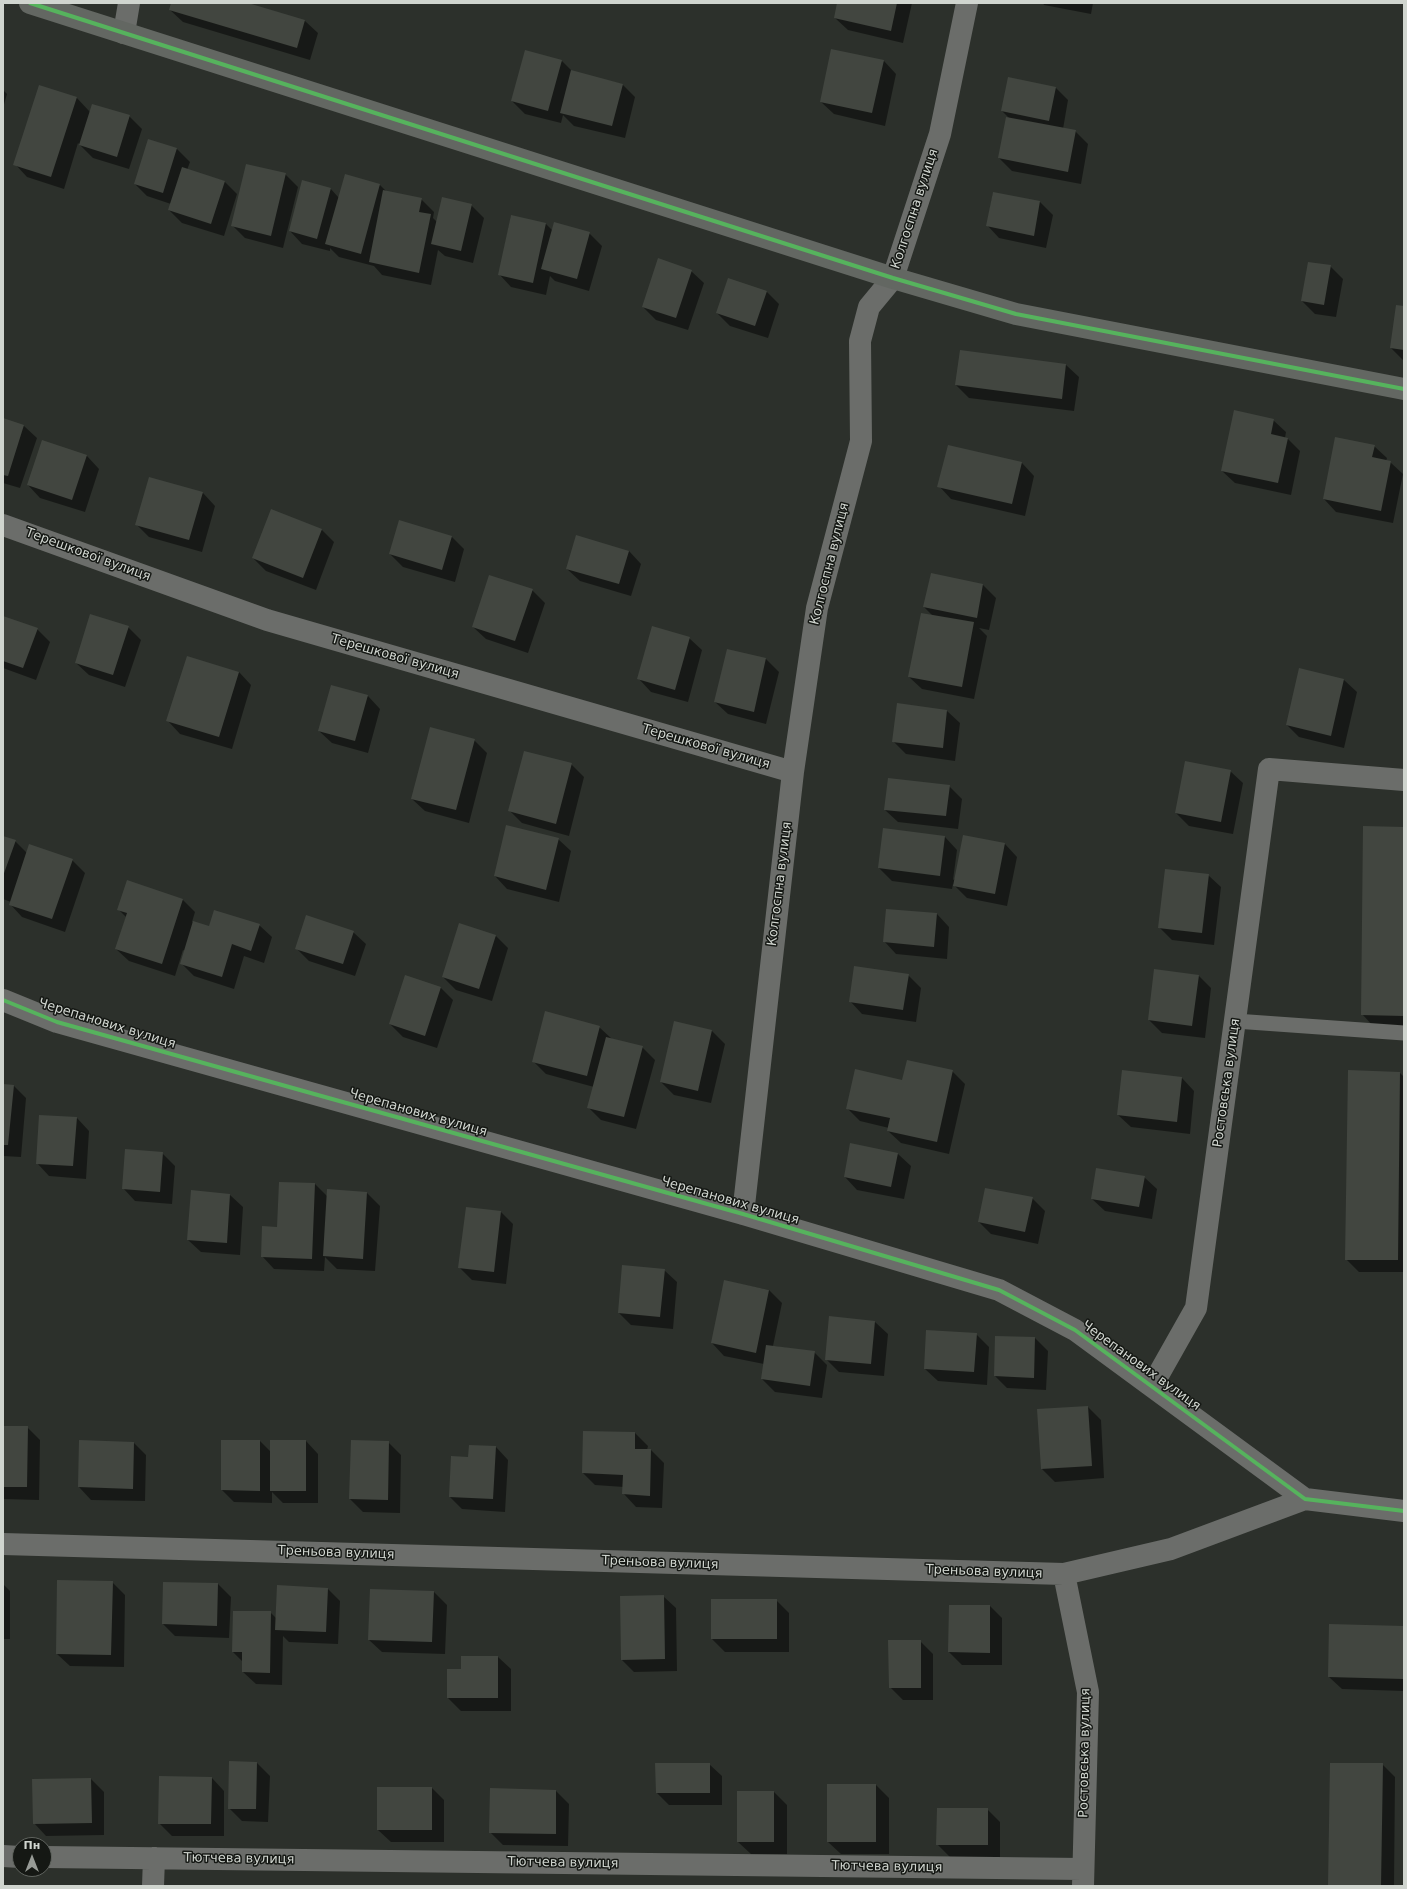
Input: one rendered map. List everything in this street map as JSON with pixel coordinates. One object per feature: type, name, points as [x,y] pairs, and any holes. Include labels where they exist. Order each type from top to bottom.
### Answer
[{"type":"street","points":[[30,3],[893,278],[1016,314],[1404,389]]},
{"type":"street","points":[[124,33],[129,3]]},
{"type":"street","name":"Колгоспна вулиця","points":[[743,1214],[793,772],[817,608],[861,441],[860,341],[869,308],[893,278],[940,134],[967,3]]},
{"type":"street","name":"Терешкової вулиця","points":[[3,525],[267,620],[793,772]]},
{"type":"street","name":"Ростовська вулиця","points":[[1152,1386],[1196,1308],[1269,768],[1404,780]]},
{"type":"street","name":"Черепанових вулиця","points":[[3,1000],[57,1022],[743,1214],[999,1290],[1075,1330],[1305,1499],[1404,1511]]},
{"type":"street","name":"Треньова вулиця","points":[[3,1544],[1064,1574],[1171,1549],[1305,1499]]},
{"type":"street","name":"Ростовська вулиця","points":[[1064,1574],[1088,1692],[1083,1877]]},
{"type":"street","name":"Тютчева вулиця","points":[[52,1857],[1083,1877]]},
{"type":"street","points":[[153,1886],[154,1858]]},
{"type":"lane","points":[[1235,1021],[1404,1033]]},
{"type":"building","points":[[171,3],[248,3],[305,20],[297,48],[169,10]]},
{"type":"building","points":[[837,3],[897,3],[891,31],[834,18]]},
{"type":"building","points":[[831,49],[884,60],[872,113],[820,102]]},
{"type":"building","points":[[525,50],[562,60],[548,111],[511,101]]},
{"type":"building","points":[[571,70],[623,84],[612,126],[560,113]]},
{"type":"building","points":[[1008,77],[1056,87],[1049,121],[1001,111]]},
{"type":"building","points":[[39,85],[77,97],[51,177],[13,165]]},
{"type":"building","points":[[92,104],[130,115],[117,157],[79,145]]},
{"type":"building","points":[[1006,117],[1076,130],[1068,172],[998,158]]},
{"type":"building","points":[[148,139],[177,148],[163,193],[134,184]]},
{"type":"building","points":[[246,164],[286,173],[271,236],[231,226]]},
{"type":"building","points":[[182,167],[225,181],[211,224],[168,210]]},
{"type":"building","points":[[345,174],[380,184],[361,254],[325,244]]},
{"type":"building","points":[[302,180],[331,188],[317,239],[289,231]]},
{"type":"building","points":[[383,190],[422,198],[419,212],[431,214],[419,273],[369,262]]},
{"type":"building","points":[[993,192],[1040,201],[1034,236],[986,226]]},
{"type":"building","points":[[442,197],[472,204],[461,251],[431,244]]},
{"type":"building","points":[[511,215],[546,223],[533,283],[498,275]]},
{"type":"building","points":[[554,222],[590,232],[577,279],[541,269]]},
{"type":"building","points":[[658,258],[692,270],[676,318],[642,307]]},
{"type":"building","points":[[1308,262],[1331,265],[1324,305],[1301,301]]},
{"type":"building","points":[[728,278],[767,291],[755,326],[716,313]]},
{"type":"building","points":[[1396,305],[1404,306],[1404,350],[1390,348]]},
{"type":"building","points":[[960,350],[1066,364],[1062,399],[955,385]]},
{"type":"building","points":[[1234,410],[1274,419],[1271,434],[1288,438],[1278,483],[1221,471]]},
{"type":"building","points":[[3,418],[24,425],[8,476],[3,475]]},
{"type":"building","points":[[1335,437],[1375,445],[1372,457],[1391,461],[1381,511],[1323,499]]},
{"type":"building","points":[[42,440],[87,455],[72,500],[27,485]]},
{"type":"building","points":[[948,445],[1022,462],[1012,504],[937,487]]},
{"type":"building","points":[[149,477],[203,492],[189,540],[135,525]]},
{"type":"building","points":[[271,509],[322,529],[303,578],[252,558]]},
{"type":"building","points":[[399,520],[452,536],[442,570],[389,554]]},
{"type":"building","points":[[576,535],[629,551],[619,584],[566,569]]},
{"type":"building","points":[[931,573],[983,584],[977,618],[923,607]]},
{"type":"building","points":[[489,575],[533,589],[515,641],[472,627]]},
{"type":"building","points":[[921,613],[974,622],[962,687],[908,677]]},
{"type":"building","points":[[90,614],[129,626],[113,675],[75,663]]},
{"type":"building","points":[[3,616],[38,628],[23,668],[3,661]]},
{"type":"building","points":[[652,626],[690,637],[675,690],[637,679]]},
{"type":"building","points":[[727,649],[766,658],[754,712],[714,702]]},
{"type":"building","points":[[187,656],[239,672],[219,737],[166,721]]},
{"type":"building","points":[[1299,668],[1344,679],[1331,736],[1286,725]]},
{"type":"building","points":[[331,685],[368,695],[355,741],[318,731]]},
{"type":"building","points":[[897,703],[947,710],[943,748],[892,742]]},
{"type":"building","points":[[430,727],[475,739],[456,810],[411,799]]},
{"type":"building","points":[[524,751],[572,763],[556,824],[508,811]]},
{"type":"building","points":[[1185,761],[1231,770],[1221,822],[1175,813]]},
{"type":"building","points":[[888,778],[950,785],[946,816],[884,810]]},
{"type":"building","points":[[506,825],[559,838],[546,890],[494,876]]},
{"type":"building","points":[[1363,826],[1404,827],[1404,1016],[1361,1015]]},
{"type":"building","points":[[883,828],[945,836],[940,876],[878,868]]},
{"type":"building","points":[[963,835],[1005,843],[995,894],[953,886]]},
{"type":"building","points":[[3,836],[16,840],[3,876]]},
{"type":"building","points":[[29,844],[73,859],[52,919],[9,905]]},
{"type":"building","points":[[1165,869],[1209,874],[1202,933],[1158,928]]},
{"type":"building","points":[[127,880],[183,899],[162,964],[115,949],[127,913],[117,910]]},
{"type":"building","points":[[886,909],[937,913],[934,947],[883,942]]},
{"type":"building","points":[[214,910],[260,924],[251,951],[232,944],[222,977],[180,964],[193,921],[209,926]]},
{"type":"building","points":[[306,915],[354,931],[343,964],[295,949]]},
{"type":"building","points":[[459,923],[496,935],[479,989],[442,977]]},
{"type":"building","points":[[854,966],[909,974],[903,1010],[849,1002]]},
{"type":"building","points":[[1154,969],[1199,975],[1192,1026],[1148,1020]]},
{"type":"building","points":[[405,975],[441,987],[425,1036],[389,1024]]},
{"type":"building","points":[[545,1011],[600,1026],[587,1076],[532,1062]]},
{"type":"building","points":[[674,1021],[712,1030],[698,1091],[660,1082]]},
{"type":"building","points":[[606,1037],[643,1046],[624,1117],[587,1108]]},
{"type":"building","points":[[907,1060],[953,1070],[937,1142],[887,1131],[890,1118],[846,1109],[855,1069],[902,1080]]},
{"type":"building","points":[[1122,1070],[1182,1077],[1177,1122],[1117,1115]]},
{"type":"building","points":[[1348,1070],[1400,1072],[1398,1260],[1345,1260]]},
{"type":"building","points":[[3,1084],[14,1085],[8,1145],[3,1145]]},
{"type":"building","points":[[39,1115],[77,1117],[73,1166],[36,1164]]},
{"type":"building","points":[[850,1143],[898,1153],[891,1187],[844,1177]]},
{"type":"building","points":[[125,1149],[163,1152],[160,1192],[122,1189]]},
{"type":"building","points":[[1096,1168],[1145,1176],[1139,1207],[1091,1199]]},
{"type":"building","points":[[279,1182],[315,1183],[312,1259],[261,1257],[262,1226],[277,1227]]},
{"type":"building","points":[[985,1188],[1033,1197],[1025,1232],[978,1222]]},
{"type":"building","points":[[327,1189],[367,1192],[363,1259],[323,1256]]},
{"type":"building","points":[[191,1190],[230,1194],[227,1243],[187,1240]]},
{"type":"building","points":[[466,1207],[501,1211],[494,1272],[458,1268]]},
{"type":"building","points":[[622,1265],[665,1269],[660,1317],[618,1313]]},
{"type":"building","points":[[724,1280],[769,1290],[756,1353],[711,1343]]},
{"type":"building","points":[[829,1316],[875,1321],[871,1364],[825,1360]]},
{"type":"building","points":[[926,1330],[977,1333],[974,1372],[924,1369]]},
{"type":"building","points":[[995,1336],[1035,1337],[1034,1378],[994,1376]]},
{"type":"building","points":[[766,1345],[815,1351],[810,1386],[761,1379]]},
{"type":"building","points":[[1088,1406],[1092,1466],[1041,1469],[1037,1409]]},
{"type":"building","points":[[3,1426],[28,1426],[27,1487],[3,1487]]},
{"type":"building","points":[[583,1431],[635,1432],[635,1449],[651,1449],[650,1496],[622,1494],[623,1475],[582,1473]]},
{"type":"building","points":[[79,1440],[134,1442],[133,1489],[78,1487]]},
{"type":"building","points":[[221,1440],[260,1440],[260,1491],[221,1490]]},
{"type":"building","points":[[270,1440],[306,1440],[306,1491],[270,1491]]},
{"type":"building","points":[[351,1440],[389,1441],[388,1500],[349,1499]]},
{"type":"building","points":[[469,1445],[496,1446],[493,1499],[449,1497],[451,1456],[468,1457]]},
{"type":"building","points":[[57,1580],[113,1581],[111,1655],[56,1654]]},
{"type":"building","points":[[163,1582],[218,1583],[217,1626],[162,1624]]},
{"type":"building","points":[[277,1585],[328,1588],[326,1632],[275,1630]]},
{"type":"building","points":[[370,1589],[434,1591],[432,1642],[368,1640]]},
{"type":"building","points":[[664,1595],[665,1659],[621,1660],[620,1596]]},
{"type":"building","points":[[711,1599],[777,1599],[777,1639],[711,1639]]},
{"type":"building","points":[[949,1605],[990,1605],[990,1653],[948,1652]]},
{"type":"building","points":[[233,1611],[271,1611],[270,1673],[242,1672],[242,1652],[232,1652]]},
{"type":"building","points":[[1329,1624],[1404,1626],[1404,1679],[1328,1677]]},
{"type":"building","points":[[888,1640],[921,1640],[921,1688],[889,1688]]},
{"type":"building","points":[[461,1656],[498,1656],[498,1698],[447,1698],[447,1669],[461,1669]]},
{"type":"building","points":[[229,1761],[257,1762],[256,1809],[228,1809]]},
{"type":"building","points":[[655,1763],[710,1763],[710,1793],[656,1793]]},
{"type":"building","points":[[1330,1763],[1383,1763],[1381,1886],[1328,1886]]},
{"type":"building","points":[[159,1776],[212,1777],[211,1824],[158,1824]]},
{"type":"building","points":[[91,1778],[92,1823],[33,1824],[32,1779]]},
{"type":"building","points":[[827,1784],[876,1784],[876,1842],[827,1842]]},
{"type":"building","points":[[377,1787],[432,1787],[432,1830],[377,1830]]},
{"type":"building","points":[[490,1788],[556,1790],[556,1834],[489,1833]]},
{"type":"building","points":[[737,1791],[774,1791],[774,1842],[737,1842]]},
{"type":"building","points":[[937,1808],[988,1808],[988,1845],[936,1845]]},
{"type":"cycle path","points":[[30,3],[893,278],[1016,314],[1404,389]]},
{"type":"cycle path","points":[[3,1000],[57,1022],[743,1214],[999,1290],[1075,1330],[1305,1499],[1404,1511]]}]
